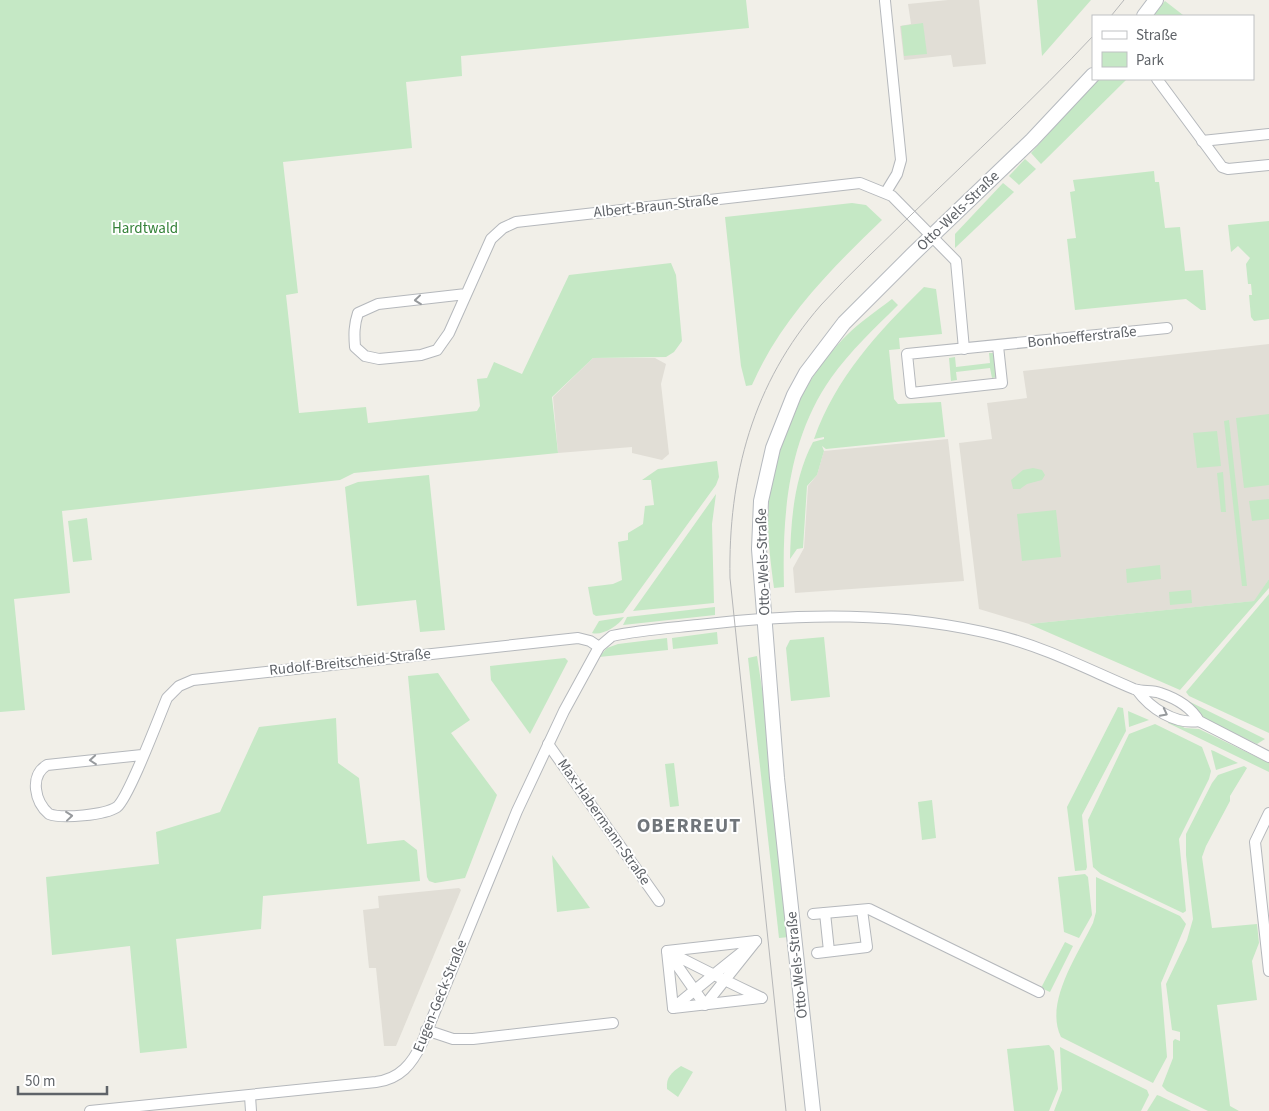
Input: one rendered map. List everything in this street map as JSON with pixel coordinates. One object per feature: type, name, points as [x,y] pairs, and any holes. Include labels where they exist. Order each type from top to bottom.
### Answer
[{"type":"street","points":[[1145,15],[1156,0]]},
{"type":"street","points":[[884,1],[901,160],[897,174],[886,192]]},
{"type":"street","name":"Otto-Wels-Straße","points":[[813,1111],[777,778],[759,549],[761,501],[770,457],[782,422],[806,373],[824,347],[869,298],[1032,140],[1092,76]]},
{"type":"street","points":[[1158,80],[1222,166],[1228,170],[1269,165]]},
{"type":"street","points":[[1202,141],[1269,134]]},
{"type":"street","name":"Albert-Braun-Straße","points":[[466,294],[378,304],[368,307],[358,313],[353,330],[356,347],[359,352],[372,358],[429,354],[444,342],[466,294],[491,239],[503,228],[516,222],[848,184],[868,185],[886,192],[931,236]]},
{"type":"street","points":[[931,236],[956,261],[964,349]]},
{"type":"street","name":"Bonhoefferstraße","points":[[998,346],[1002,383],[911,393],[907,354],[1166,328]]},
{"type":"street","points":[[764,619],[854,615],[966,628],[1037,647],[1084,665],[1136,690],[1160,693],[1184,705],[1194,713],[1199,721],[1269,758]]},
{"type":"street","name":"Eugen-Geck-Straße","points":[[90,1111],[385,1081],[399,1074],[412,1061],[497,856],[548,744],[599,647],[612,636],[717,622],[764,619]]},
{"type":"street","name":"Rudolf-Breitscheid-Straße","points":[[142,755],[47,765],[38,773],[36,780],[38,802],[48,814],[60,817],[100,813],[116,808],[126,793],[167,698],[179,686],[193,680],[578,638],[590,641],[599,647]]},
{"type":"street","points":[[1136,690],[1151,706],[1168,715],[1190,722],[1199,721]]},
{"type":"street","name":"Max-Habermann-Straße","points":[[548,744],[660,901]]},
{"type":"street","points":[[1269,813],[1255,842],[1269,971]]},
{"type":"street","points":[[813,914],[865,914],[870,909],[1039,992]]},
{"type":"street","points":[[825,913],[829,951]]},
{"type":"street","points":[[817,953],[867,947],[869,934],[865,914]]},
{"type":"street","points":[[667,951],[756,941]]},
{"type":"street","points":[[673,1008],[756,941]]},
{"type":"street","points":[[705,1004],[756,941]]},
{"type":"street","points":[[667,951],[762,998],[673,1008]]},
{"type":"street","points":[[667,951],[705,1004]]},
{"type":"street","points":[[667,951],[673,1008]]},
{"type":"street","points":[[426,1030],[453,1039],[467,1039],[613,1023]]},
{"type":"street","points":[[250,1096],[251,1111]]},
{"type":"shaded area","points":[[948,0],[979,0],[986,64],[953,67],[951,55],[904,60],[900,26],[911,24],[908,4]]},
{"type":"shaded area","points":[[1269,344],[1269,579],[1255,601],[1029,624],[979,609],[959,443],[992,439],[987,403],[1027,398],[1023,371]]},
{"type":"shaded area","points":[[593,358],[655,358],[666,364],[661,384],[669,454],[662,460],[632,453],[632,447],[558,453],[553,397]]},
{"type":"shaded area","points":[[948,439],[964,581],[795,593],[793,568],[804,548],[808,486],[817,475],[824,451]]},
{"type":"shaded area","points":[[459,888],[461,890],[396,1046],[384,1046],[376,968],[369,968],[363,910],[379,908],[378,896]]},
{"type":"green space","name":"Hardtwald","points":[[0,0],[746,0],[749,28],[461,56],[462,76],[406,82],[412,148],[283,162],[298,293],[286,295],[299,413],[366,407],[368,423],[477,411],[480,406],[477,379],[487,378],[494,362],[522,374],[569,275],[671,263],[676,275],[682,341],[674,352],[666,357],[593,358],[552,397],[558,453],[354,473],[340,480],[62,511],[70,593],[14,599],[25,710],[0,712]]},
{"type":"green space","points":[[1037,0],[1091,0],[1042,56]]},
{"type":"green space","points":[[1165,1],[1183,15],[1153,15]]},
{"type":"green space","points":[[923,23],[927,54],[904,56],[901,26]]},
{"type":"green space","points":[[1097,80],[1126,80],[1041,164],[1031,153]]},
{"type":"green space","points":[[1025,159],[1036,169],[1019,185],[1009,176]]},
{"type":"green space","points":[[1154,171],[1155,182],[1159,182],[1165,228],[1180,227],[1185,271],[1203,270],[1206,310],[1201,310],[1186,299],[1075,310],[1067,239],[1076,238],[1070,192],[1075,191],[1073,180]]},
{"type":"green space","points":[[1003,183],[1014,192],[955,248],[955,234]]},
{"type":"green space","points":[[852,203],[866,205],[882,220],[826,276],[809,296],[777,339],[752,385],[746,386],[741,366],[725,217]]},
{"type":"green space","points":[[1269,221],[1269,319],[1254,321],[1251,317],[1249,295],[1252,295],[1251,284],[1248,284],[1246,264],[1250,258],[1238,246],[1231,252],[1228,225]]},
{"type":"green space","points":[[924,287],[936,289],[942,334],[899,338],[900,349],[889,350],[894,399],[898,404],[941,402],[945,437],[826,449],[822,446],[824,451],[817,475],[807,486],[803,548],[797,549],[790,559],[791,529],[798,484],[813,442],[824,439],[824,437],[814,439],[823,417],[834,395],[860,357],[890,321]]},
{"type":"green space","points":[[892,299],[898,305],[838,368],[805,426],[791,478],[787,505],[784,533],[784,587],[774,588],[768,520],[770,495],[780,447],[789,423],[812,378],[826,358],[853,329]]},
{"type":"green space","points":[[989,353],[995,353],[997,377],[992,378],[990,368],[956,372],[957,380],[951,381],[949,358],[955,357],[956,367],[990,363]]},
{"type":"green space","points":[[1269,414],[1269,485],[1244,488],[1236,418]]},
{"type":"green space","points":[[1229,420],[1247,586],[1242,586],[1224,421]]},
{"type":"green space","points":[[1217,431],[1221,466],[1197,468],[1193,433]]},
{"type":"green space","points":[[717,461],[719,477],[716,485],[623,613],[596,616],[593,614],[588,587],[613,584],[622,580],[618,542],[628,540],[628,533],[643,524],[645,506],[654,505],[651,480],[642,480],[658,469]]},
{"type":"green space","points":[[1033,468],[1042,470],[1045,475],[1042,480],[1027,484],[1020,489],[1013,489],[1011,480],[1023,470]]},
{"type":"green space","points":[[1223,472],[1226,512],[1221,512],[1217,473]]},
{"type":"green space","points":[[429,475],[445,630],[420,632],[416,600],[357,606],[345,487],[358,482]]},
{"type":"green space","points":[[716,494],[712,524],[714,603],[633,611]]},
{"type":"green space","points":[[1269,499],[1269,519],[1252,521],[1249,501]]},
{"type":"green space","points":[[1056,510],[1061,557],[1022,561],[1017,514]]},
{"type":"green space","points":[[87,518],[92,560],[73,562],[68,521]]},
{"type":"green space","points":[[1160,565],[1161,579],[1127,583],[1126,569]]},
{"type":"green space","points":[[1269,579],[1269,588],[1180,690],[1029,624],[1254,601]]},
{"type":"green space","points":[[1191,590],[1192,603],[1170,605],[1169,592]]},
{"type":"green space","points":[[1269,594],[1269,733],[1189,696],[1186,692]]},
{"type":"green space","points":[[715,607],[715,615],[623,625],[627,617]]},
{"type":"green space","points":[[624,617],[610,630],[596,634],[592,633],[599,621]]},
{"type":"green space","points":[[717,632],[718,644],[673,649],[672,638]]},
{"type":"green space","points":[[824,637],[830,697],[791,701],[786,648],[790,640]]},
{"type":"green space","points":[[667,638],[668,650],[599,657],[607,648],[618,644]]},
{"type":"green space","points":[[757,656],[765,708],[789,937],[779,938],[748,658]]},
{"type":"green space","points":[[565,658],[568,661],[530,734],[491,680],[490,666]]},
{"type":"green space","points":[[438,673],[470,720],[451,733],[497,795],[465,878],[435,883],[429,881],[427,877],[408,676]]},
{"type":"green space","points":[[1180,697],[1265,739],[1257,744],[1206,719]]},
{"type":"green space","points":[[1118,707],[1123,708],[1126,731],[1082,815],[1087,867],[1086,870],[1075,871],[1067,807]]},
{"type":"green space","points":[[1128,711],[1149,720],[1129,727]]},
{"type":"green space","points":[[336,718],[338,763],[359,778],[367,844],[404,840],[417,850],[420,881],[263,896],[261,929],[176,939],[187,1048],[140,1053],[130,946],[52,955],[46,877],[159,864],[156,832],[220,812],[259,727]]},
{"type":"green space","points":[[1169,720],[1185,728],[1199,729],[1269,763],[1269,772],[1168,723]]},
{"type":"green space","points":[[1155,724],[1202,747],[1211,771],[1209,779],[1179,839],[1186,911],[1183,913],[1101,874],[1093,867],[1088,820],[1129,734]]},
{"type":"green space","points":[[1211,750],[1214,751],[1238,763],[1216,770]]},
{"type":"green space","points":[[674,763],[679,806],[670,807],[665,764]]},
{"type":"green space","points":[[1244,766],[1247,768],[1230,796],[1230,801],[1202,857],[1212,928],[1257,924],[1259,943],[1252,961],[1257,1000],[1217,1005],[1230,1106],[1239,1111],[1208,1111],[1167,1091],[1162,1086],[1173,1058],[1173,1041],[1175,1039],[1180,1041],[1180,1032],[1172,1030],[1166,984],[1187,940],[1193,919],[1186,855],[1186,834],[1218,775]]},
{"type":"green space","points":[[932,800],[936,838],[922,840],[918,802]]},
{"type":"green space","points":[[552,855],[590,908],[557,912]]},
{"type":"green space","points":[[1085,874],[1088,877],[1092,915],[1079,938],[1064,932],[1058,877]]},
{"type":"green space","points":[[1096,877],[1180,916],[1186,924],[1161,983],[1167,1057],[1153,1083],[1061,1037],[1057,1024],[1057,1009],[1065,979],[1093,923],[1096,912]]},
{"type":"green space","points":[[1065,942],[1073,946],[1050,992],[1041,988]]},
{"type":"green space","points":[[1049,1045],[1054,1051],[1058,1089],[1049,1111],[1014,1111],[1007,1049]]},
{"type":"green space","points":[[1060,1047],[1147,1090],[1149,1095],[1141,1111],[1054,1111],[1062,1090]]},
{"type":"green space","points":[[681,1066],[693,1072],[678,1097],[667,1089],[667,1081],[674,1071]]},
{"type":"green space","points":[[1157,1095],[1160,1096],[1191,1111],[1147,1111]]},
{"type":"tram line","points":[[1112,15],[1124,0]]},
{"type":"tram line","points":[[786,1111],[730,578],[734,503],[740,467],[749,432],[778,366],[797,335],[821,305],[1092,37]]},
{"type":"district","name":"OBERREUT","points":[[689,826]]}]
